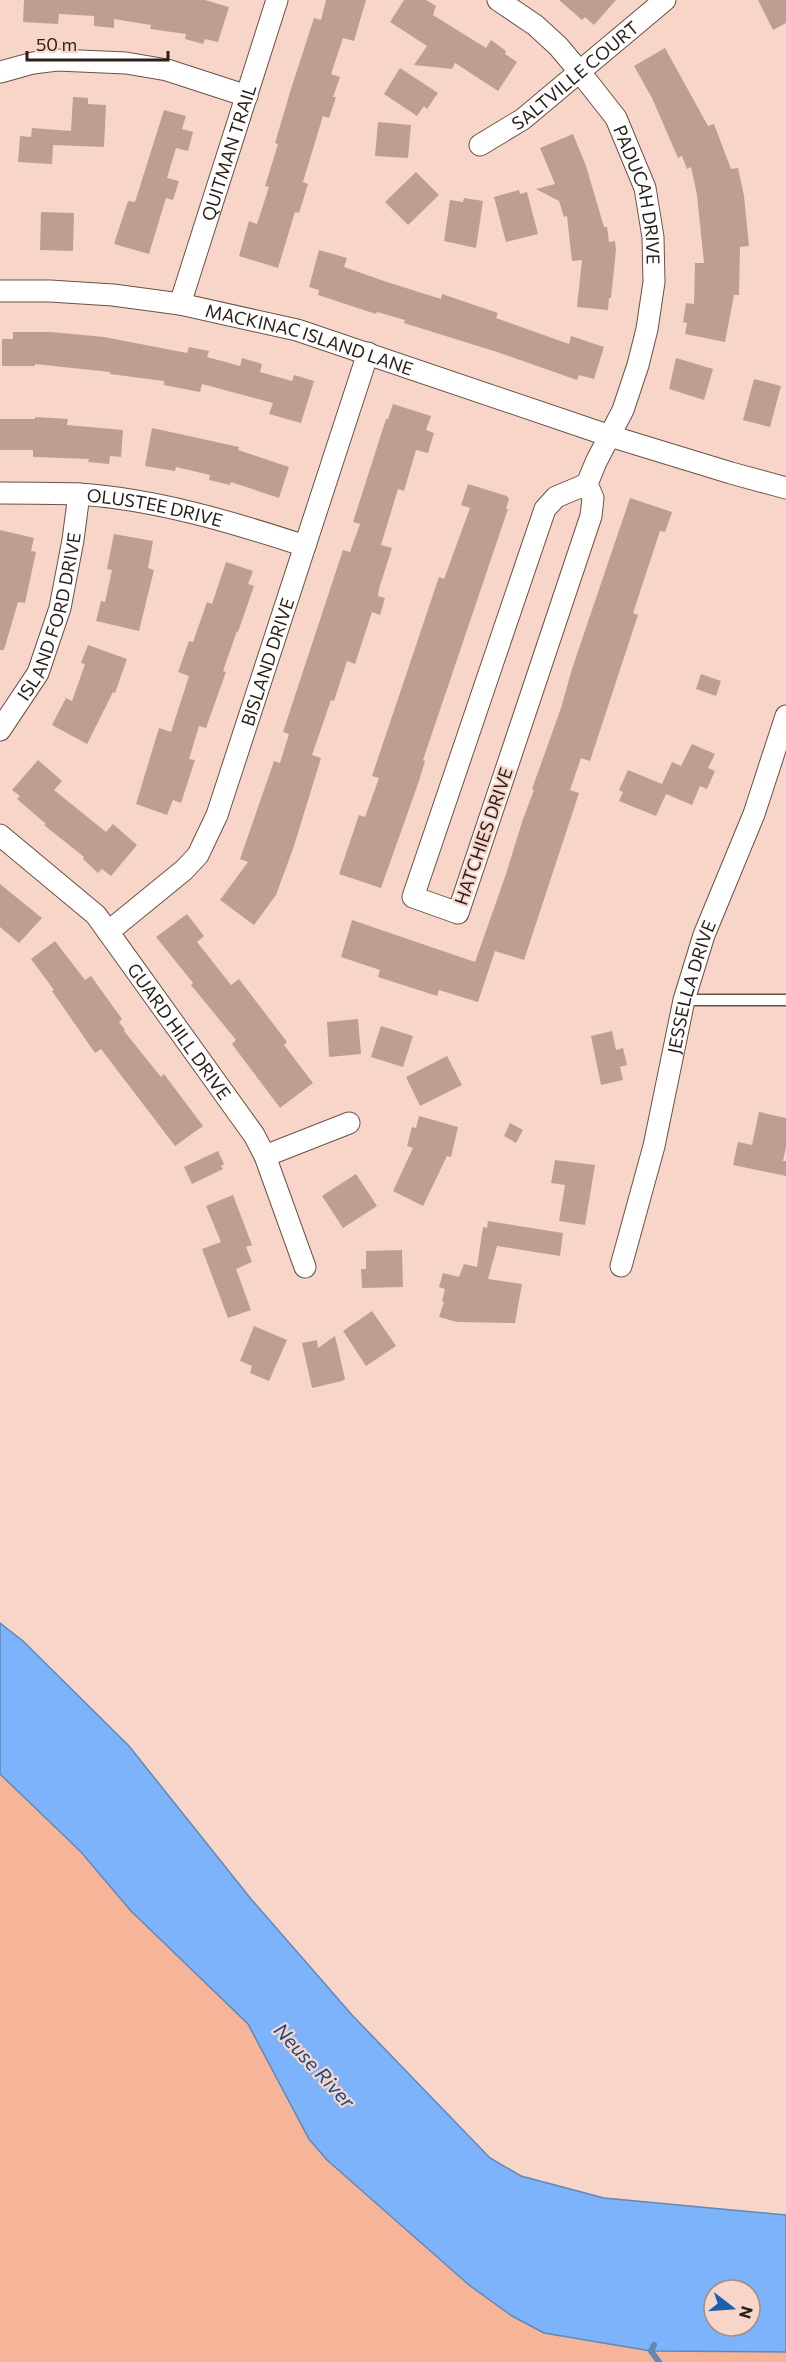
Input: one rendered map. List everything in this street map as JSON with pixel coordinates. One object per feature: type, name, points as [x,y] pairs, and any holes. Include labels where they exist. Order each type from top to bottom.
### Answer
[{"type":"street","name":"QUITMAN TRAIL","points":[[180,304],[278,0]]},
{"type":"street","name":"PADUCAH DRIVE","points":[[498,0],[535,25],[558,46],[616,118],[645,188],[653,237],[654,282],[635,374],[623,410],[610,436]]},
{"type":"street","name":"SALTVILLE COURT","points":[[480,145],[523,119],[665,0]]},
{"type":"street","points":[[1,72],[33,63],[57,60],[126,63],[167,70],[247,96]]},
{"type":"street","name":"MACKINAC ISLAND LANE","points":[[0,291],[113,295],[180,304],[297,330],[610,436],[786,488]]},
{"type":"street","name":"BISLAND DRIVE","points":[[108,932],[184,870],[198,855],[208,836],[217,815],[368,353]]},
{"type":"street","points":[[587,484],[610,436]]},
{"type":"street","name":"HATCHIES DRIVE","points":[[587,484],[593,498],[591,516],[458,913],[413,897],[544,508],[556,497],[587,484]]},
{"type":"street","name":"OLUSTEE DRIVE","points":[[0,493],[79,494],[160,506],[240,525],[305,546]]},
{"type":"street","name":"ISLAND FORD DRIVE","points":[[0,730],[38,673],[60,608],[79,494]]},
{"type":"street","name":"JESSELLA DRIVE","points":[[621,1266],[654,1146],[684,1000],[704,935],[754,814],[786,716]]},
{"type":"street","name":"GUARD HILL DRIVE","points":[[0,835],[96,915],[254,1135],[265,1156],[305,1267]]},
{"type":"street","points":[[265,1156],[350,1123]]},
{"type":"lane","points":[[684,1000],[786,1000]]},
{"type":"shaded area","points":[[0,1774],[81,1853],[131,1911],[248,2024],[309,2139],[327,2160],[469,2285],[512,2316],[544,2333],[651,2351],[786,2352],[786,2362],[0,2362]]},
{"type":"water","name":"Neuse River","points":[[0,1623],[23,1641],[129,1746],[251,1899],[352,2015],[490,2158],[521,2176],[604,2198],[786,2215],[786,2352],[651,2351],[544,2333],[512,2316],[469,2285],[327,2160],[309,2139],[248,2024],[131,1911],[81,1852],[0,1774]]},
{"type":"building","points":[[24,0],[205,0],[229,7],[218,42],[205,39],[203,44],[185,39],[186,34],[150,29],[151,25],[114,19],[114,28],[94,26],[94,16],[59,14],[58,24],[23,22]]},
{"type":"building","points":[[326,0],[366,0],[354,41],[343,38],[331,74],[340,77],[333,97],[336,97],[329,118],[323,116],[303,182],[308,184],[299,213],[295,212],[278,268],[239,256],[249,221],[257,224],[269,187],[265,186],[291,89],[314,18],[321,20]]},
{"type":"building","points":[[404,0],[426,0],[436,6],[433,15],[486,48],[491,40],[506,51],[505,54],[517,62],[498,91],[455,63],[452,69],[414,65],[427,46],[390,22]]},
{"type":"building","points":[[559,0],[616,0],[594,25],[585,17],[582,20]]},
{"type":"building","points":[[758,0],[786,0],[786,23],[773,30]]},
{"type":"building","points":[[665,48],[708,126],[714,124],[731,169],[738,168],[744,196],[749,246],[740,247],[739,295],[734,295],[725,342],[685,334],[687,323],[683,322],[686,303],[694,304],[695,263],[704,263],[697,195],[691,167],[687,169],[682,156],[678,158],[652,98],[634,66]]},
{"type":"building","points":[[400,68],[438,93],[427,109],[424,106],[417,116],[384,94]]},
{"type":"building","points":[[73,97],[88,98],[88,104],[106,105],[104,147],[53,145],[52,164],[18,162],[20,136],[31,137],[32,128],[71,131]]},
{"type":"building","points":[[164,110],[186,116],[182,129],[193,132],[188,151],[176,148],[167,178],[179,181],[173,200],[166,198],[149,254],[114,244],[128,201],[135,202]]},
{"type":"building","points":[[378,122],[411,125],[408,158],[375,156]]},
{"type":"building","points":[[573,134],[586,166],[604,227],[607,227],[609,242],[615,241],[616,250],[608,310],[577,307],[582,260],[572,261],[567,216],[564,217],[559,201],[536,189],[555,184],[540,148]]},
{"type":"building","points":[[416,172],[439,195],[408,225],[385,202]]},
{"type":"building","points":[[519,190],[520,194],[527,192],[538,234],[506,242],[494,197]]},
{"type":"building","points":[[464,198],[483,201],[476,248],[444,241],[450,200],[463,202]]},
{"type":"building","points":[[41,212],[74,213],[73,251],[40,250]]},
{"type":"building","points":[[319,250],[347,258],[344,267],[441,299],[442,294],[498,313],[496,318],[569,344],[571,336],[604,347],[594,379],[579,375],[577,380],[404,323],[405,320],[377,312],[376,314],[318,295],[319,290],[309,287]]},
{"type":"building","points":[[13,332],[51,332],[104,337],[187,353],[189,347],[209,351],[207,357],[240,366],[242,358],[262,364],[260,372],[292,381],[294,375],[314,381],[301,423],[269,414],[273,403],[202,384],[200,392],[164,385],[164,381],[110,374],[110,372],[35,364],[35,366],[2,366],[2,339],[13,339]]},
{"type":"building","points":[[676,358],[713,369],[704,400],[669,389]]},
{"type":"building","points":[[754,379],[781,386],[770,427],[743,420]]},
{"type":"building","points":[[393,404],[431,416],[426,430],[434,433],[428,453],[416,450],[404,491],[398,489],[381,545],[392,548],[379,589],[378,596],[385,598],[380,615],[372,612],[355,664],[347,661],[334,701],[331,700],[312,755],[321,758],[294,846],[276,895],[254,925],[220,900],[248,862],[240,859],[274,761],[280,763],[289,734],[283,732],[343,550],[350,552],[360,524],[353,522],[386,419],[388,419]]},
{"type":"building","points":[[35,417],[68,419],[67,425],[123,430],[121,457],[110,456],[109,464],[88,462],[89,459],[33,457],[33,450],[0,450],[0,419],[35,419]]},
{"type":"building","points":[[152,428],[239,447],[238,450],[289,467],[279,498],[231,482],[230,485],[209,480],[210,475],[176,467],[175,471],[145,466]]},
{"type":"building","points":[[468,484],[507,496],[509,499],[506,509],[508,509],[423,760],[425,761],[419,781],[381,888],[339,874],[359,815],[365,817],[379,778],[372,776],[439,577],[444,579],[470,508],[461,505]]},
{"type":"building","points":[[630,498],[672,512],[665,532],[660,531],[633,613],[638,615],[590,761],[581,758],[570,790],[579,793],[524,960],[495,951],[478,1002],[439,990],[437,996],[378,977],[380,970],[341,957],[352,920],[475,962]]},
{"type":"building","points":[[0,530],[34,538],[31,551],[36,552],[25,603],[18,602],[4,650],[0,650]]},
{"type":"building","points":[[114,534],[153,541],[148,568],[154,570],[139,631],[96,621],[101,601],[105,602],[112,570],[107,569]]},
{"type":"building","points":[[226,562],[253,571],[248,584],[254,586],[223,671],[226,672],[206,728],[199,726],[189,759],[195,760],[181,803],[173,800],[167,815],[136,804],[159,728],[171,732],[189,676],[178,672],[189,641],[193,642],[207,602],[212,604]]},
{"type":"building","points":[[88,645],[127,659],[115,693],[113,692],[87,744],[52,725],[66,698],[72,701],[85,664],[81,663]]},
{"type":"building","points":[[701,674],[721,681],[716,696],[696,689]]},
{"type":"building","points":[[692,744],[715,754],[708,768],[715,771],[707,789],[700,786],[692,805],[666,794],[656,816],[619,801],[623,792],[619,790],[628,770],[662,784],[672,762],[681,766]]},
{"type":"building","points":[[38,760],[62,781],[54,790],[106,832],[113,824],[137,845],[111,876],[102,869],[98,873],[83,859],[84,857],[44,825],[46,824],[17,799],[20,796],[12,790]]},
{"type":"building","points":[[0,884],[42,918],[19,943],[0,927]]},
{"type":"building","points":[[187,914],[204,936],[197,942],[231,985],[239,979],[287,1042],[284,1045],[313,1083],[280,1108],[232,1044],[236,1040],[191,985],[193,983],[156,937]]},
{"type":"building","points":[[55,941],[85,980],[91,976],[122,1019],[119,1022],[124,1031],[161,1077],[164,1074],[203,1126],[175,1146],[101,1049],[95,1053],[31,959]]},
{"type":"building","points":[[358,1019],[361,1054],[329,1057],[327,1022]]},
{"type":"building","points":[[381,1026],[413,1036],[403,1067],[371,1057]]},
{"type":"building","points":[[612,1031],[616,1050],[623,1048],[627,1065],[620,1067],[623,1080],[601,1085],[591,1036]]},
{"type":"building","points":[[447,1056],[462,1085],[420,1106],[406,1077]]},
{"type":"building","points":[[759,1112],[786,1118],[786,1147],[783,1161],[786,1161],[786,1176],[733,1165],[738,1142],[752,1145]]},
{"type":"building","points":[[419,1116],[458,1127],[451,1157],[447,1156],[423,1206],[393,1191],[413,1148],[407,1146],[412,1127],[416,1128]]},
{"type":"building","points":[[510,1123],[523,1130],[516,1143],[504,1136]]},
{"type":"building","points":[[218,1151],[224,1164],[221,1166],[223,1169],[192,1184],[184,1167]]},
{"type":"building","points":[[555,1160],[595,1165],[585,1225],[559,1221],[565,1185],[551,1183]]},
{"type":"building","points":[[356,1174],[377,1206],[343,1228],[322,1196]]},
{"type":"building","points":[[233,1195],[252,1245],[246,1247],[252,1262],[236,1269],[251,1310],[228,1318],[202,1249],[221,1242],[206,1206]]},
{"type":"building","points":[[488,1221],[563,1233],[560,1256],[497,1246],[488,1279],[522,1284],[515,1323],[457,1322],[439,1317],[444,1302],[442,1301],[445,1289],[439,1287],[443,1273],[459,1277],[464,1264],[477,1267],[483,1227],[487,1228]]},
{"type":"building","points":[[402,1250],[403,1287],[362,1288],[361,1269],[366,1269],[366,1251]]},
{"type":"building","points":[[372,1311],[396,1346],[366,1366],[343,1331]]},
{"type":"building","points":[[254,1326],[287,1340],[269,1381],[250,1373],[252,1366],[240,1361]]},
{"type":"building","points":[[335,1336],[345,1379],[312,1388],[302,1343],[317,1340],[318,1348]]},
{"type":"waterway","points":[[654,2345],[651,2351],[659,2362]]}]
